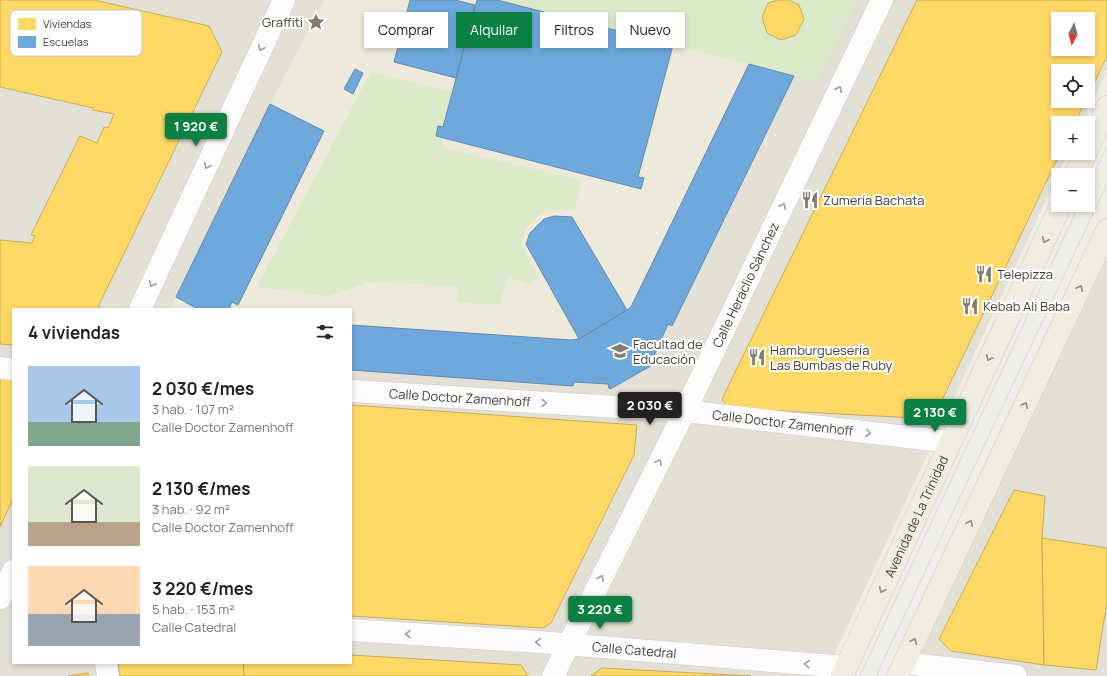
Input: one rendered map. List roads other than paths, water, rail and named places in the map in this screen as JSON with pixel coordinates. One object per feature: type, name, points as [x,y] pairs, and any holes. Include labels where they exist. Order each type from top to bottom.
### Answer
[{"type":"main road","points":[[1095,133],[1107,107]]},
{"type":"main road","name":"Avenida de La Trinidad","points":[[844,672],[1058,212]]},
{"type":"main road","points":[[901,669],[1107,230]]},
{"type":"street","points":[[140,308],[284,0]]},
{"type":"street","name":"Calle Heraclio Sánchez","points":[[553,676],[685,411],[882,0]]},
{"type":"street","points":[[0,368],[12,369]]},
{"type":"street","name":"Calle Doctor Zamenhoff","points":[[352,391],[685,411],[950,442]]},
{"type":"street","points":[[0,598],[12,573]]},
{"type":"street","points":[[0,611],[12,609]]},
{"type":"street","name":"Calle Catedral","points":[[352,630],[568,645],[844,672]]},
{"type":"street","points":[[106,664],[108,676]]},
{"type":"street","points":[[901,669],[1016,676]]},
{"type":"tram line","points":[[1095,171],[1107,146]]},
{"type":"tram line","points":[[876,676],[1107,184]]},
{"type":"tram line","points":[[860,676],[1076,212]]},
{"type":"place","name":"Graffiti","points":[[316,22]]},
{"type":"place","name":"Zumería Bachata","points":[[810,200]]},
{"type":"place","name":"Telepizza","points":[[984,274]]},
{"type":"place","name":"Kebab Ali Baba","points":[[970,306]]},
{"type":"place","name":"Facultad de Educación","points":[[620,351]]},
{"type":"place","name":"Hamburguesería Las Bumbas de Ruby","points":[[757,357]]}]
